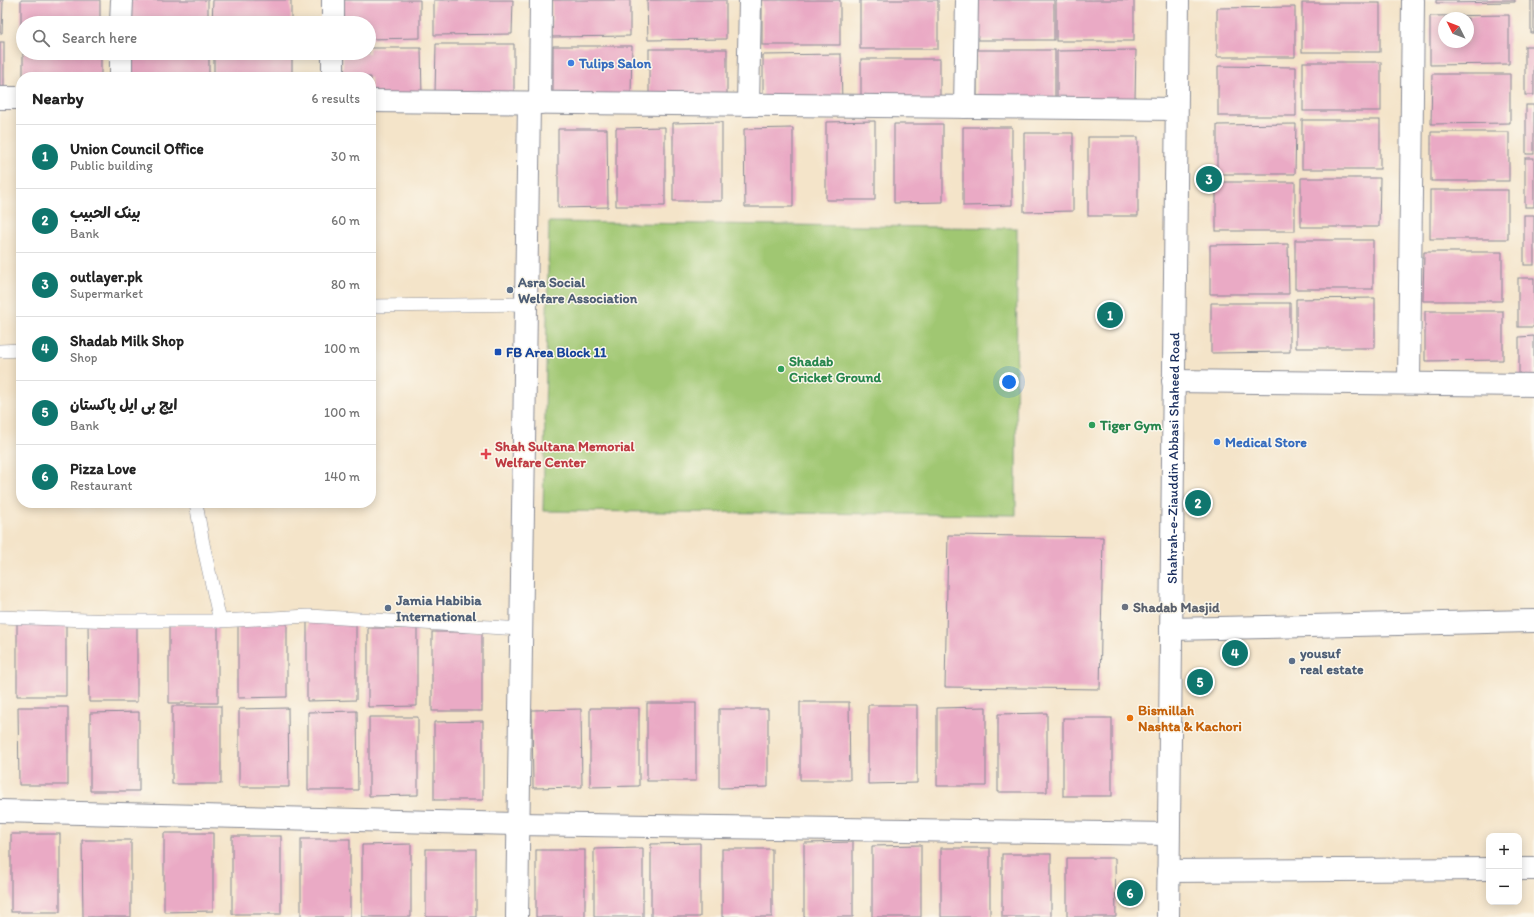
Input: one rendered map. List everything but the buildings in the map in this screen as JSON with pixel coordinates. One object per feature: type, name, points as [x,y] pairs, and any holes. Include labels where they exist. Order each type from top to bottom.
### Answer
[{"type":"street","points":[[121,16],[122,0]]},
{"type":"street","points":[[333,0],[333,16]]},
{"type":"street","points":[[518,917],[518,824],[526,304],[534,103],[541,0]]},
{"type":"street","points":[[748,105],[750,0]]},
{"type":"street","points":[[965,107],[967,0]]},
{"type":"street","name":"Shahrah-e-Ziauddin Abbasi Shaheed Road","points":[[1168,917],[1178,0]]},
{"type":"street","points":[[1409,384],[1414,0]]},
{"type":"street","points":[[121,60],[121,72]]},
{"type":"street","points":[[333,60],[333,72]]},
{"type":"street","points":[[0,98],[16,98]]},
{"type":"street","points":[[376,102],[1176,109]]},
{"type":"street","points":[[1173,381],[1534,384]]},
{"type":"street","points":[[1170,629],[1534,621]]},
{"type":"street","points":[[0,811],[518,824],[1168,834]]},
{"type":"street","points":[[1168,871],[1486,869]]},
{"type":"street","points":[[1522,869],[1534,869]]},
{"type":"lane","points":[[376,306],[526,304]]},
{"type":"lane","points":[[0,351],[16,350]]},
{"type":"lane","points":[[197,508],[203,544],[220,621]]},
{"type":"lane","points":[[0,617],[117,621],[220,621],[309,616],[521,629]]},
{"type":"green space","name":"Shadab Cricket Ground","points":[[549,222],[1017,228],[1016,515],[543,511]]},
{"type":"place","name":"Tulips Salon","points":[[571,63]]},
{"type":"place","name":"outlayer.pk","points":[[1209,179]]},
{"type":"place","name":"Asra Social Welfare Association","points":[[510,290]]},
{"type":"place","name":"Union Council Office","points":[[1110,315]]},
{"type":"place","name":"FB Area Block 11","points":[[498,352]]},
{"type":"place","name":"Shadab Cricket Ground","points":[[781,369]]},
{"type":"place","name":"Tiger Gym","points":[[1092,425]]},
{"type":"place","name":"Medical Store","points":[[1217,442]]},
{"type":"place","name":"Shah Sultana Memorial Welfare Center","points":[[486,454]]},
{"type":"place","name":"بينک الحبيب","points":[[1198,503]]},
{"type":"place","name":"Shadab Masjid","points":[[1125,607]]},
{"type":"place","name":"Jamia Habibia International","points":[[388,608]]},
{"type":"place","name":"Shadab Milk Shop","points":[[1235,653]]},
{"type":"place","name":"yousuf real estate","points":[[1292,661]]},
{"type":"place","name":"ایچ بی ایل پاکستان","points":[[1200,682]]},
{"type":"place","name":"Bismillah Nashta & Kachori","points":[[1130,718]]},
{"type":"place","name":"Pizza Love","points":[[1130,893]]}]
